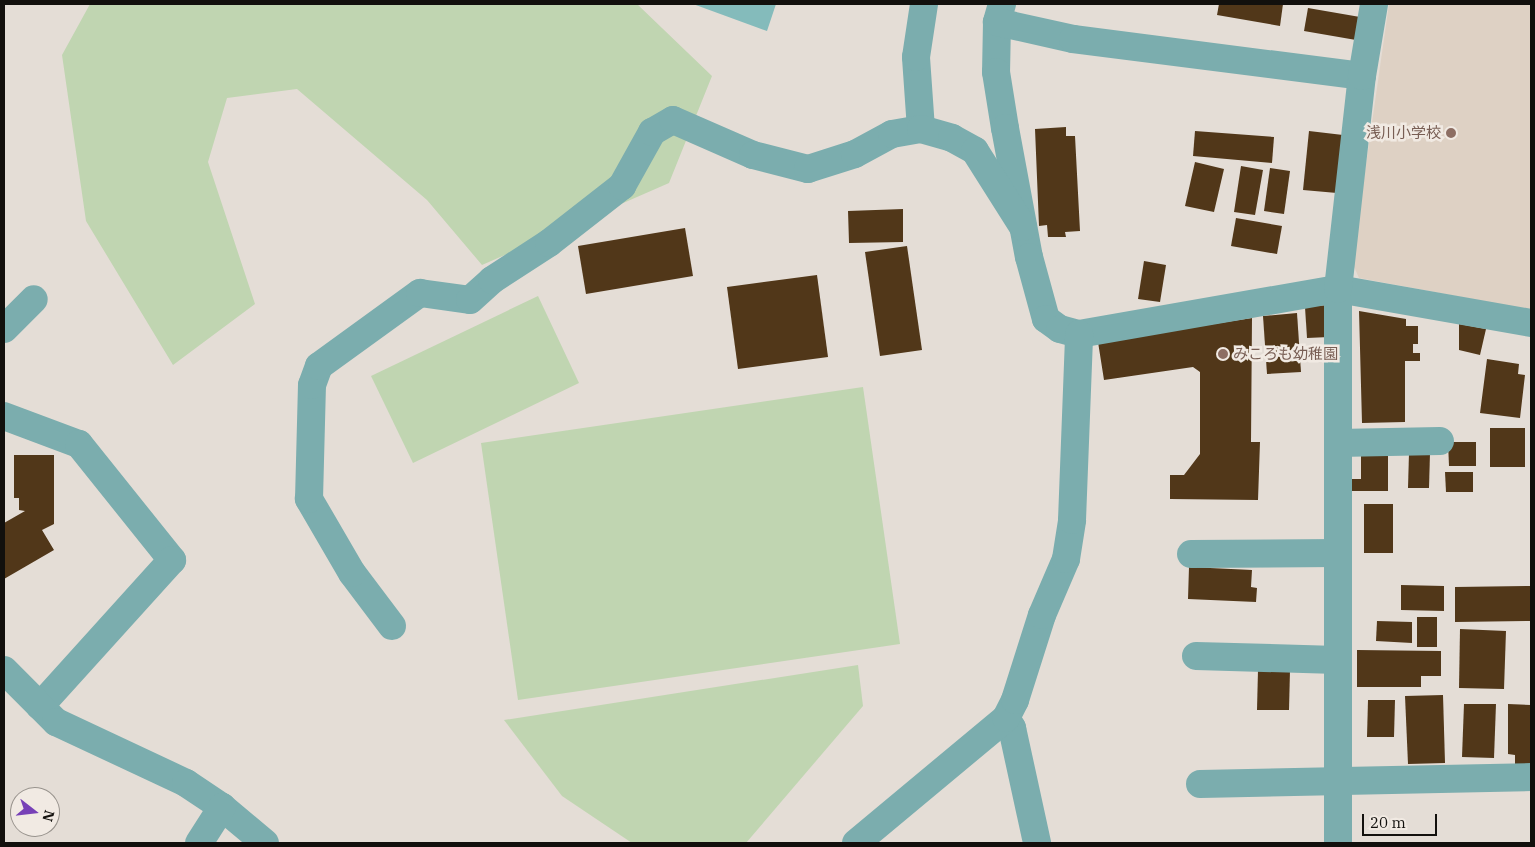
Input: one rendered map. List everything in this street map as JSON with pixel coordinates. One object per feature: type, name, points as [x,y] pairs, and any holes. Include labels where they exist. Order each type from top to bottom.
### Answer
[{"type":"street","points":[[921,130],[916,57],[924,4]]},
{"type":"street","points":[[1338,843],[1338,289],[1362,76],[1374,4]]},
{"type":"street","points":[[1362,76],[1074,39],[999,13],[996,72],[1024,227],[1046,319],[1060,330],[1079,334],[1338,289],[1531,323]]},
{"type":"street","points":[[392,626],[352,573],[309,499],[312,385],[319,366],[420,293],[470,300],[492,280],[550,243],[622,186],[652,132],[673,120],[753,155],[808,169],[856,154],[892,134],[921,130],[952,138],[975,151],[1024,227]]},
{"type":"street","points":[[4,329],[34,299]]},
{"type":"street","points":[[856,843],[1006,718],[1020,686],[1042,616],[1066,558],[1072,520],[1079,394],[1079,334]]},
{"type":"street","points":[[4,416],[79,444],[172,560],[40,706]]},
{"type":"street","points":[[1338,442],[1440,441]]},
{"type":"street","points":[[1191,554],[1338,553]]},
{"type":"street","points":[[1196,656],[1337,660]]},
{"type":"street","points":[[4,670],[56,722],[144,761],[222,807],[266,843]]},
{"type":"street","points":[[1006,718],[1012,728],[1037,843]]},
{"type":"street","points":[[1200,784],[1531,777]]},
{"type":"street","points":[[199,843],[222,807]]},
{"type":"shaded area","name":"浅川小学校","points":[[1389,4],[1531,4],[1531,310],[1359,278],[1352,262]]},
{"type":"green space","points":[[90,4],[637,4],[712,76],[669,183],[482,265],[427,200],[297,89],[227,98],[208,162],[255,304],[173,365],[86,221],[62,55]]},
{"type":"green space","points":[[538,296],[579,383],[413,463],[371,376]]},
{"type":"green space","points":[[863,387],[900,644],[518,700],[481,443]]},
{"type":"green space","points":[[858,665],[863,706],[746,843],[632,843],[562,796],[504,720]]},
{"type":"water","points":[[693,4],[776,4],[767,31]]},
{"type":"building","points":[[1219,4],[1283,4],[1280,26],[1217,15]]},
{"type":"building","points":[[1308,8],[1360,17],[1356,40],[1304,31]]},
{"type":"building","points":[[1066,127],[1066,136],[1075,136],[1080,231],[1065,232],[1066,237],[1048,237],[1047,225],[1039,226],[1035,129]]},
{"type":"building","points":[[1195,131],[1274,137],[1272,163],[1193,156]]},
{"type":"building","points":[[1309,131],[1343,135],[1337,193],[1303,190]]},
{"type":"building","points":[[1195,162],[1224,169],[1214,212],[1185,206]]},
{"type":"building","points":[[1241,166],[1263,170],[1255,215],[1234,212]]},
{"type":"building","points":[[1270,168],[1290,171],[1284,214],[1264,211]]},
{"type":"building","points":[[903,209],[903,242],[849,243],[848,211]]},
{"type":"building","points":[[1236,218],[1282,226],[1277,254],[1231,246]]},
{"type":"building","points":[[685,228],[693,276],[586,294],[578,246]]},
{"type":"building","points":[[907,246],[922,350],[880,356],[865,252]]},
{"type":"building","points":[[1144,261],[1166,265],[1160,302],[1138,299]]},
{"type":"building","points":[[817,275],[828,357],[738,369],[727,287]]},
{"type":"building","points":[[1328,305],[1329,337],[1307,338],[1305,307]]},
{"type":"building","points":[[1359,311],[1406,319],[1406,326],[1418,326],[1418,344],[1413,344],[1413,353],[1420,353],[1420,361],[1405,361],[1405,422],[1362,423]]},
{"type":"building","points":[[1297,313],[1301,372],[1267,374],[1263,316]]},
{"type":"building","points":[[1252,318],[1251,442],[1260,442],[1258,500],[1170,499],[1170,475],[1184,475],[1200,454],[1200,372],[1193,367],[1104,380],[1098,342]]},
{"type":"building","points":[[1459,324],[1486,329],[1480,355],[1459,350]]},
{"type":"building","points":[[1487,359],[1519,364],[1518,374],[1525,375],[1520,418],[1480,413]]},
{"type":"building","points":[[1490,428],[1525,428],[1525,467],[1490,467]]},
{"type":"building","points":[[1448,442],[1476,442],[1476,466],[1449,466]]},
{"type":"building","points":[[1361,452],[1388,452],[1388,491],[1352,491],[1352,479],[1361,479]]},
{"type":"building","points":[[1409,453],[1430,453],[1429,488],[1408,488]]},
{"type":"building","points":[[14,455],[54,455],[54,524],[42,530],[54,550],[4,579],[4,523],[25,511],[19,510],[19,498],[14,498]]},
{"type":"building","points":[[1445,472],[1473,472],[1473,492],[1446,492]]},
{"type":"building","points":[[1364,504],[1393,504],[1393,553],[1364,553]]},
{"type":"building","points":[[1189,567],[1252,570],[1251,587],[1257,588],[1256,602],[1188,599]]},
{"type":"building","points":[[1401,585],[1444,586],[1444,611],[1401,610]]},
{"type":"building","points":[[1531,586],[1531,621],[1455,622],[1455,587]]},
{"type":"building","points":[[1417,617],[1437,617],[1437,647],[1417,647]]},
{"type":"building","points":[[1377,621],[1412,622],[1412,643],[1376,641]]},
{"type":"building","points":[[1460,629],[1506,631],[1504,689],[1459,688]]},
{"type":"building","points":[[1357,650],[1441,651],[1441,676],[1421,676],[1421,687],[1357,687]]},
{"type":"building","points":[[1258,670],[1290,670],[1289,710],[1257,710]]},
{"type":"building","points":[[1443,695],[1445,763],[1408,764],[1405,696]]},
{"type":"building","points":[[1368,700],[1395,700],[1394,737],[1367,737]]},
{"type":"building","points":[[1464,704],[1496,704],[1494,758],[1462,757]]},
{"type":"building","points":[[1508,704],[1531,705],[1531,766],[1515,766],[1515,755],[1508,754]]},
{"type":"place","name":"浅川小学校","points":[[1451,133]]},
{"type":"place","name":"みころも幼稚園","points":[[1223,354]]}]
